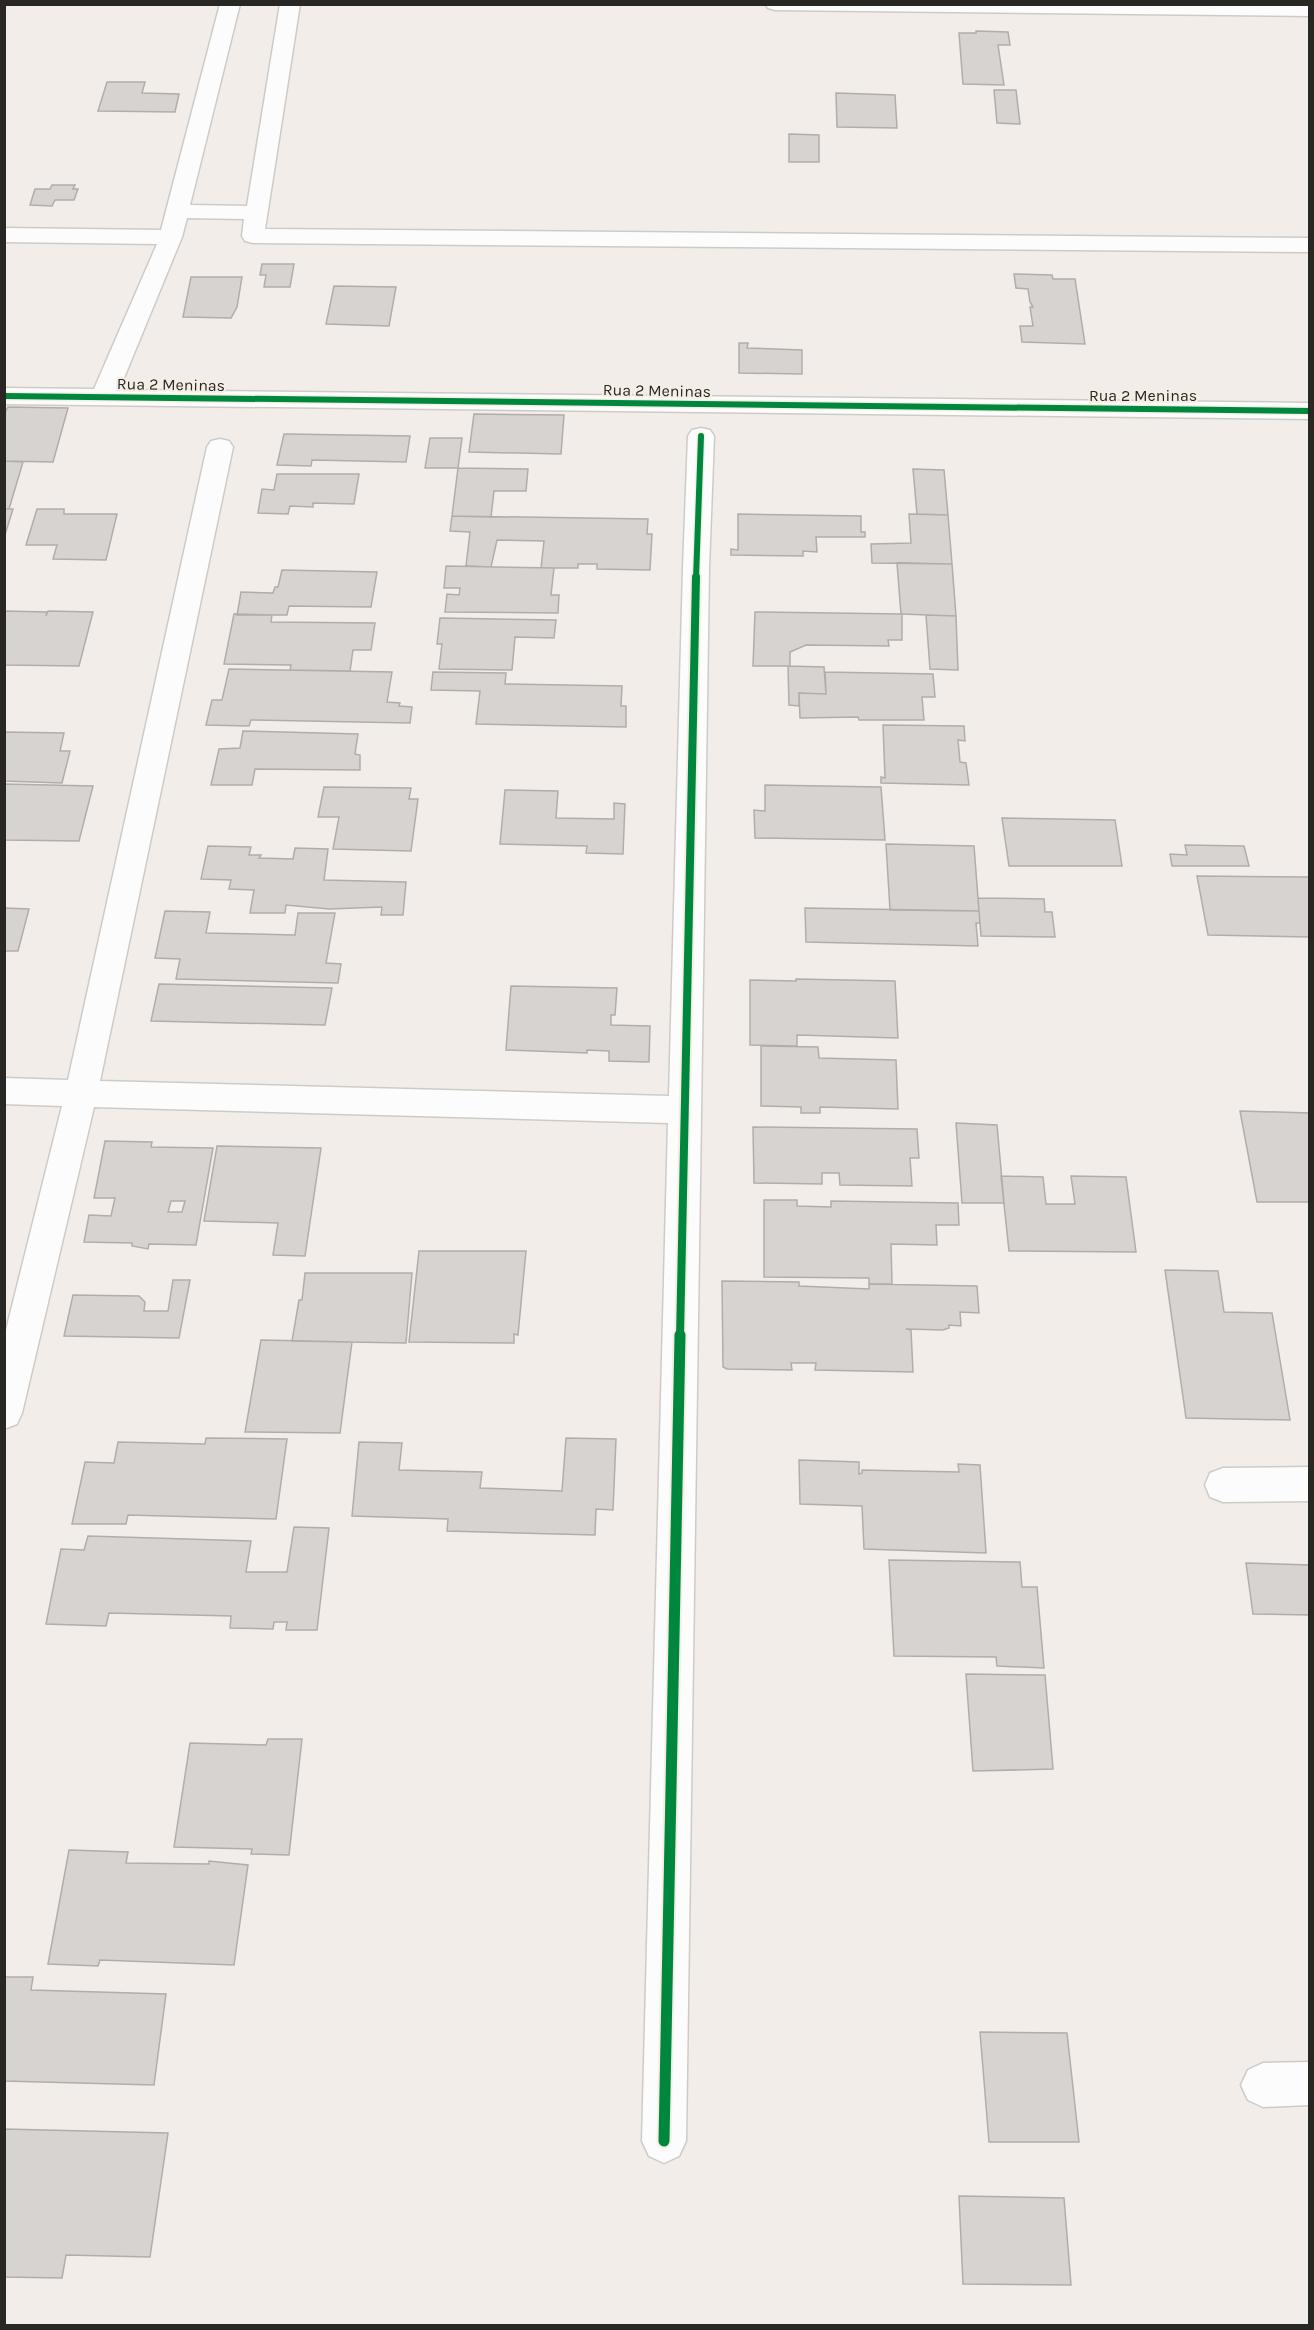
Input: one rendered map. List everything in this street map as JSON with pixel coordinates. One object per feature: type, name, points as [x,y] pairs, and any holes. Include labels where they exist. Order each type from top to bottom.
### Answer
[{"type":"street","points":[[103,398],[171,237],[230,4]]},
{"type":"street","points":[[290,4],[253,237],[1310,245]]},
{"type":"street","points":[[775,4],[1310,10]]},
{"type":"street","points":[[177,211],[257,213]]},
{"type":"street","points":[[4,235],[171,237]]},
{"type":"street","name":"Rua 2 Meninas","points":[[4,396],[1310,411]]},
{"type":"street","points":[[664,2141],[696,568],[701,436]]},
{"type":"street","points":[[4,1413],[81,1093],[220,447]]},
{"type":"street","points":[[4,1091],[685,1110]]},
{"type":"street","points":[[1223,1485],[1310,1484]]},
{"type":"street","points":[[1263,2085],[1310,2083]]},
{"type":"building","points":[[976,31],[1008,32],[1010,45],[998,45],[1004,85],[963,84],[959,33],[976,33]]},
{"type":"building","points":[[107,82],[145,82],[142,93],[179,94],[175,112],[98,111]]},
{"type":"building","points":[[994,90],[1016,90],[1020,124],[997,123]]},
{"type":"building","points":[[836,93],[895,95],[897,128],[837,127]]},
{"type":"building","points":[[789,134],[819,135],[819,162],[789,162]]},
{"type":"building","points":[[52,185],[75,185],[73,189],[78,189],[74,200],[55,200],[52,206],[30,205],[35,189],[50,189]]},
{"type":"building","points":[[262,264],[294,264],[290,287],[264,287],[266,275],[260,275]]},
{"type":"building","points":[[1014,274],[1052,275],[1053,279],[1075,279],[1085,344],[1022,342],[1020,326],[1033,326],[1030,307],[1033,307],[1028,289],[1016,288]]},
{"type":"building","points":[[191,277],[242,277],[237,307],[231,318],[183,317]]},
{"type":"building","points":[[334,286],[396,287],[389,326],[326,324]]},
{"type":"building","points":[[739,343],[748,343],[747,348],[802,350],[802,374],[739,373]]},
{"type":"building","points":[[8,407],[68,408],[53,462],[4,461],[4,414]]},
{"type":"building","points":[[474,414],[564,415],[561,454],[469,452]]},
{"type":"building","points":[[284,434],[410,436],[406,462],[312,460],[311,466],[277,465]]},
{"type":"building","points":[[430,438],[462,438],[458,468],[425,468]]},
{"type":"building","points":[[4,461],[23,462],[9,509],[4,509]]},
{"type":"building","points":[[458,468],[528,469],[526,491],[494,491],[491,517],[452,516]]},
{"type":"building","points":[[913,469],[944,470],[948,515],[917,514]]},
{"type":"building","points":[[277,474],[359,474],[354,504],[313,503],[313,507],[290,506],[288,514],[258,513],[262,489],[274,490]]},
{"type":"building","points":[[4,509],[13,509],[4,538]]},
{"type":"building","points":[[37,509],[64,509],[64,514],[117,514],[106,560],[53,559],[57,545],[26,545]]},
{"type":"building","points":[[738,514],[861,516],[861,532],[865,532],[865,537],[816,537],[817,552],[803,551],[803,556],[731,555],[731,549],[738,550]]},
{"type":"building","points":[[909,514],[948,515],[952,564],[872,563],[871,544],[911,543]]},
{"type":"building","points":[[452,516],[648,519],[647,534],[652,534],[650,570],[597,569],[597,564],[578,564],[578,568],[541,568],[544,541],[497,540],[491,567],[466,566],[470,532],[450,531]]},
{"type":"building","points":[[897,563],[952,564],[956,616],[901,614]]},
{"type":"building","points":[[446,566],[554,568],[551,595],[559,595],[558,613],[445,612],[447,594],[459,595],[460,588],[444,588]]},
{"type":"building","points":[[282,570],[377,572],[371,607],[289,606],[287,615],[237,615],[241,592],[273,593],[275,587],[278,587]]},
{"type":"building","points":[[4,611],[47,612],[46,616],[48,611],[93,612],[79,666],[4,665]]},
{"type":"building","points":[[755,612],[902,614],[902,640],[888,640],[889,646],[806,645],[790,652],[790,666],[753,666]]},
{"type":"building","points":[[234,614],[272,615],[271,622],[375,623],[371,650],[353,650],[350,671],[290,670],[291,665],[224,664]]},
{"type":"building","points":[[926,615],[956,616],[958,670],[930,669]]},
{"type":"building","points":[[440,618],[556,620],[554,638],[515,637],[512,670],[439,669],[442,644],[437,644]]},
{"type":"building","points":[[788,666],[824,667],[826,694],[799,693],[799,706],[789,705]]},
{"type":"building","points":[[229,669],[392,672],[387,702],[412,707],[410,723],[251,720],[249,726],[206,725],[212,700],[222,700]]},
{"type":"building","points":[[433,672],[506,673],[505,684],[622,686],[621,706],[626,706],[626,727],[476,724],[480,691],[431,690]]},
{"type":"building","points":[[825,672],[933,674],[935,697],[922,697],[924,720],[859,720],[858,717],[800,718],[799,693],[826,694]]},
{"type":"building","points":[[883,725],[964,726],[965,741],[958,740],[960,762],[966,763],[969,785],[881,783],[881,777],[885,778]]},
{"type":"building","points":[[243,731],[358,734],[355,754],[360,755],[360,770],[255,769],[252,785],[211,785],[219,749],[240,748]]},
{"type":"building","points":[[4,732],[64,733],[60,751],[70,751],[62,783],[4,781]]},
{"type":"building","points":[[4,784],[93,786],[79,841],[4,840]]},
{"type":"building","points":[[765,785],[881,787],[885,840],[755,838],[754,810],[765,811]]},
{"type":"building","points":[[324,787],[411,788],[409,799],[418,799],[411,851],[333,849],[339,817],[318,817]]},
{"type":"building","points":[[505,790],[558,791],[556,818],[614,819],[614,803],[625,804],[623,854],[586,853],[587,846],[500,844]]},
{"type":"building","points":[[1002,818],[1115,820],[1122,866],[1009,866]]},
{"type":"building","points":[[886,844],[974,846],[979,911],[890,910]]},
{"type":"building","points":[[1185,845],[1244,846],[1249,866],[1172,866],[1170,854],[1187,855]]},
{"type":"building","points":[[208,846],[251,847],[249,855],[261,855],[259,858],[293,859],[295,848],[328,849],[324,880],[406,882],[403,915],[381,915],[382,907],[329,909],[286,905],[285,913],[250,913],[254,890],[229,889],[231,880],[201,879]]},
{"type":"building","points":[[1197,876],[1310,877],[1310,937],[1208,935]]},
{"type":"building","points":[[978,898],[1044,899],[1045,912],[1052,912],[1055,937],[981,936]]},
{"type":"building","points":[[4,908],[29,909],[18,951],[4,951]]},
{"type":"building","points":[[805,908],[979,911],[980,923],[976,923],[978,946],[806,942]]},
{"type":"building","points":[[165,911],[210,912],[206,933],[295,935],[298,913],[335,913],[326,963],[341,964],[338,983],[176,979],[180,959],[155,958]]},
{"type":"building","points":[[796,979],[895,981],[898,1038],[797,1035],[797,1046],[750,1045],[750,980],[796,981]]},
{"type":"building","points":[[159,984],[332,988],[325,1025],[151,1021]]},
{"type":"building","points":[[511,986],[617,988],[615,1015],[611,1015],[611,1025],[650,1026],[649,1062],[609,1061],[609,1051],[587,1050],[587,1053],[506,1050]]},
{"type":"building","points":[[761,1046],[818,1047],[819,1058],[896,1060],[898,1109],[820,1107],[820,1113],[801,1113],[801,1107],[761,1106]]},
{"type":"building","points":[[1240,1111],[1310,1113],[1310,1202],[1257,1202]]},
{"type":"building","points":[[956,1123],[997,1125],[1004,1203],[962,1203]]},
{"type":"building","points":[[753,1127],[917,1129],[919,1158],[910,1158],[912,1186],[840,1185],[839,1173],[822,1173],[822,1184],[754,1183]]},
{"type":"building","points":[[105,1141],[152,1142],[151,1147],[213,1148],[196,1245],[149,1244],[148,1249],[132,1246],[132,1243],[84,1242],[89,1215],[111,1216],[115,1198],[94,1198]],"holes":[[[171,1201],[185,1201],[182,1212],[168,1212]]]},
{"type":"building","points":[[217,1146],[321,1148],[305,1256],[273,1255],[278,1223],[204,1221]]},
{"type":"building","points":[[1001,1176],[1043,1177],[1046,1204],[1075,1204],[1071,1176],[1126,1177],[1136,1252],[1009,1251]]},
{"type":"building","points":[[764,1200],[797,1200],[797,1206],[831,1207],[831,1201],[958,1203],[959,1225],[936,1225],[937,1245],[891,1244],[892,1284],[869,1284],[869,1278],[764,1277]]},
{"type":"building","points":[[419,1251],[526,1251],[518,1335],[514,1334],[514,1343],[409,1342]]},
{"type":"building","points":[[1165,1270],[1218,1271],[1224,1312],[1272,1313],[1290,1420],[1186,1418]]},
{"type":"building","points":[[305,1273],[412,1273],[406,1343],[292,1341],[299,1300],[302,1300]]},
{"type":"building","points":[[173,1280],[190,1280],[179,1338],[64,1336],[73,1295],[139,1296],[145,1302],[144,1311],[168,1311]]},
{"type":"building","points":[[722,1281],[799,1282],[799,1286],[869,1289],[869,1284],[977,1286],[979,1313],[960,1312],[961,1326],[949,1325],[949,1328],[943,1330],[906,1329],[911,1330],[913,1372],[815,1370],[816,1363],[791,1363],[792,1370],[727,1369],[723,1367]]},
{"type":"building","points":[[261,1340],[352,1342],[340,1433],[245,1432]]},
{"type":"building","points":[[206,1438],[287,1439],[276,1519],[128,1515],[126,1524],[72,1524],[85,1462],[114,1463],[118,1442],[205,1444]]},
{"type":"building","points":[[566,1438],[616,1439],[613,1510],[596,1509],[595,1535],[447,1531],[448,1519],[352,1516],[359,1442],[402,1443],[399,1470],[482,1472],[480,1488],[562,1491]]},
{"type":"building","points":[[799,1460],[859,1462],[859,1474],[862,1470],[959,1472],[958,1464],[980,1465],[986,1553],[864,1549],[862,1506],[800,1504]]},
{"type":"building","points":[[294,1527],[329,1528],[317,1630],[286,1630],[287,1622],[274,1622],[273,1629],[230,1628],[231,1616],[109,1613],[106,1626],[46,1624],[61,1549],[84,1550],[88,1536],[251,1541],[246,1572],[287,1572]]},
{"type":"building","points":[[889,1560],[1020,1562],[1022,1587],[1037,1587],[1044,1668],[997,1666],[996,1657],[894,1656]]},
{"type":"building","points":[[1246,1563],[1310,1565],[1310,1615],[1253,1614]]},
{"type":"building","points":[[966,1674],[1045,1675],[1053,1769],[973,1771]]},
{"type":"building","points":[[268,1739],[302,1739],[289,1855],[251,1854],[252,1849],[174,1847],[190,1743],[266,1745]]},
{"type":"building","points":[[69,1850],[128,1852],[126,1863],[209,1864],[209,1861],[248,1865],[234,1965],[100,1960],[98,1966],[48,1964]]},
{"type":"building","points":[[4,1977],[33,1977],[31,1990],[166,1994],[154,2085],[4,2081]]},
{"type":"building","points":[[980,2032],[1067,2033],[1079,2142],[989,2142]]},
{"type":"building","points":[[4,2129],[168,2133],[150,2257],[66,2255],[62,2278],[4,2277]]},
{"type":"building","points":[[959,2196],[1064,2198],[1071,2285],[963,2284]]},
{"type":"cycle path","points":[[4,396],[1310,411]]},
{"type":"cycle path","points":[[664,2141],[696,568],[701,436]]}]
